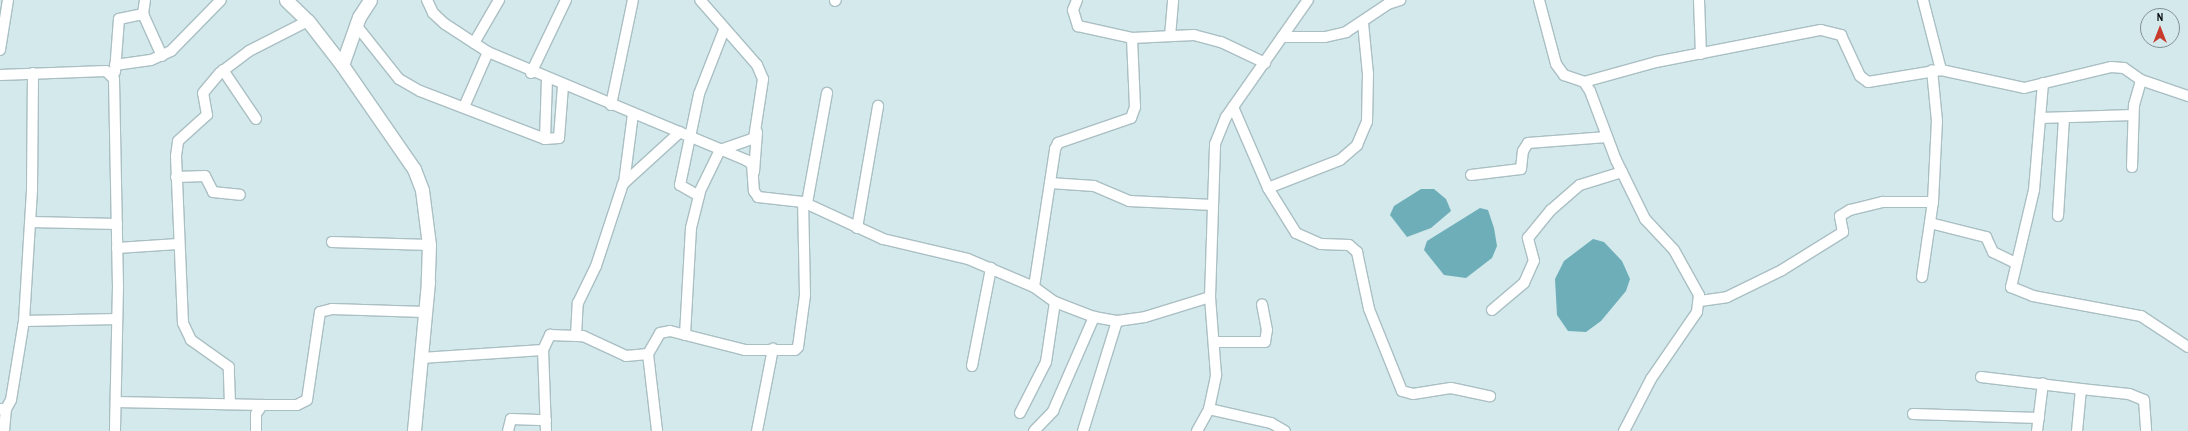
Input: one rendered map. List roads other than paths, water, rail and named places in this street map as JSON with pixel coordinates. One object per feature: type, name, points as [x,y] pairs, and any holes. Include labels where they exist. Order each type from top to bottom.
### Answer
[{"type":"street","points":[[0,50],[8,0]]},
{"type":"street","points":[[145,0],[143,14],[162,56]]},
{"type":"street","points":[[115,66],[162,56],[182,43],[221,0]]},
{"type":"street","points":[[286,0],[308,21],[342,65],[414,169],[422,190],[429,245],[425,312],[414,431]]},
{"type":"street","points":[[342,65],[356,25],[370,0]]},
{"type":"street","points":[[427,0],[433,13],[488,52],[530,73],[680,132],[746,160],[754,172]]},
{"type":"street","points":[[474,43],[499,0]]},
{"type":"street","points":[[530,73],[566,0]]},
{"type":"street","points":[[612,105],[633,0]]},
{"type":"street","points":[[700,0],[724,30],[762,72],[754,172],[754,191],[758,197],[805,202],[837,215],[857,228],[916,250],[968,259],[1034,287],[1054,302],[1094,317],[1117,321],[1145,317],[1210,297]]},
{"type":"street","points":[[1078,0],[1074,10],[1078,26],[1132,38],[1194,35],[1221,42],[1265,63]]},
{"type":"street","points":[[1170,36],[1173,0]]},
{"type":"street","points":[[1197,431],[1209,409],[1216,375],[1216,342],[1210,297],[1215,144],[1233,107],[1308,0]]},
{"type":"street","points":[[1282,37],[1325,38],[1363,23],[1388,4],[1400,0]]},
{"type":"street","points":[[1539,0],[1556,64],[1564,75],[1584,82],[1701,54],[1821,30],[1841,35],[1864,80],[1936,70],[2024,88],[2111,67],[2124,68],[2141,80],[2188,96]]},
{"type":"street","points":[[1699,0],[1701,54]]},
{"type":"street","points":[[1922,277],[1933,202],[1937,121],[1936,70],[1923,0]]},
{"type":"street","points":[[115,431],[117,224],[114,78],[119,19],[143,14]]},
{"type":"street","points":[[230,404],[229,367],[186,334],[178,244],[176,177],[178,141],[207,115],[203,93],[223,70],[249,51],[308,21]]},
{"type":"street","points":[[1268,188],[1340,160],[1357,145],[1367,122],[1368,74],[1363,23]]},
{"type":"street","points":[[356,25],[399,79],[545,139],[559,138],[563,86]]},
{"type":"street","points":[[699,196],[680,185],[693,138],[699,94],[724,30]]},
{"type":"street","points":[[1034,287],[1050,183],[1058,143],[1117,124],[1134,114],[1132,38]]},
{"type":"street","points":[[464,107],[488,52]]},
{"type":"street","points":[[223,70],[256,119]]},
{"type":"street","points":[[0,75],[106,71],[114,78]]},
{"type":"street","points":[[4,431],[3,409],[13,395],[24,321],[31,222],[33,73]]},
{"type":"street","points":[[545,139],[547,79]]},
{"type":"street","points":[[2132,166],[2134,115],[2141,80]]},
{"type":"street","points":[[1584,82],[1622,172],[1645,219],[1674,250],[1697,286],[1700,301],[1697,312],[1651,379],[1624,431]]},
{"type":"street","points":[[2043,83],[2034,190],[2010,282],[2016,291],[2141,316],[2188,346]]},
{"type":"street","points":[[657,431],[648,354],[660,333],[686,335],[727,347],[795,350],[802,335],[805,202],[827,93]]},
{"type":"street","points":[[857,228],[878,106]]},
{"type":"street","points":[[1233,107],[1268,188],[1296,233],[1321,244],[1349,245],[1356,252],[1369,309],[1402,391],[1413,394],[1451,388],[1490,396]]},
{"type":"street","points":[[576,336],[578,303],[596,266],[624,184],[633,114]]},
{"type":"street","points":[[2040,118],[2134,115]]},
{"type":"street","points":[[2058,216],[2064,118]]},
{"type":"street","points":[[720,150],[747,143],[754,138],[757,128]]},
{"type":"street","points":[[624,184],[680,132]]},
{"type":"street","points":[[1471,175],[1521,169],[1523,151],[1528,143],[1607,137]]},
{"type":"street","points":[[686,335],[690,243],[699,196],[720,150]]},
{"type":"street","points":[[1492,310],[1524,283],[1534,261],[1528,238],[1551,210],[1580,185],[1622,172]]},
{"type":"street","points":[[176,177],[205,176],[213,192],[240,195]]},
{"type":"street","points":[[1050,183],[1094,186],[1128,201],[1213,205]]},
{"type":"street","points":[[1700,301],[1727,297],[1782,270],[1843,232],[1840,216],[1850,210],[1883,202],[1933,202]]},
{"type":"street","points":[[31,222],[117,224]]},
{"type":"street","points":[[1930,223],[1986,237],[1993,252],[2016,263]]},
{"type":"street","points":[[332,242],[429,245]]},
{"type":"street","points":[[117,248],[178,244]]},
{"type":"street","points":[[972,366],[991,268]]},
{"type":"street","points":[[1020,413],[1046,362],[1054,302]]},
{"type":"street","points":[[1216,342],[1265,342],[1267,330],[1262,304]]},
{"type":"street","points":[[116,402],[297,405],[307,400],[320,312],[332,308],[425,312]]},
{"type":"street","points":[[1034,431],[1052,411],[1094,317]]},
{"type":"street","points":[[24,321],[117,319]]},
{"type":"street","points":[[1083,431],[1117,321]]},
{"type":"street","points":[[546,431],[543,350],[550,335],[576,336],[626,356],[648,354]]},
{"type":"street","points":[[757,431],[773,349]]},
{"type":"street","points":[[421,358],[543,350]]},
{"type":"street","points":[[1981,377],[2043,383],[2081,390],[2129,394],[2144,400],[2146,431]]},
{"type":"street","points":[[2037,431],[2043,383]]},
{"type":"street","points":[[2077,431],[2081,390]]},
{"type":"street","points":[[256,431],[256,414],[262,405]]},
{"type":"street","points":[[1209,409],[1271,423],[1285,431]]},
{"type":"street","points":[[1913,414],[2039,418]]},
{"type":"street","points":[[508,431],[511,419],[546,420]]},
{"type":"water","points":[[1421,189],[1434,189],[1446,199],[1451,211],[1431,228],[1407,237],[1390,215],[1394,206]]},
{"type":"water","points":[[1480,208],[1488,210],[1494,228],[1497,246],[1492,258],[1466,278],[1444,275],[1424,250],[1427,241]]},
{"type":"water","points":[[1593,239],[1604,242],[1622,261],[1630,279],[1626,291],[1601,321],[1586,332],[1568,331],[1557,315],[1555,279],[1564,261]]}]
